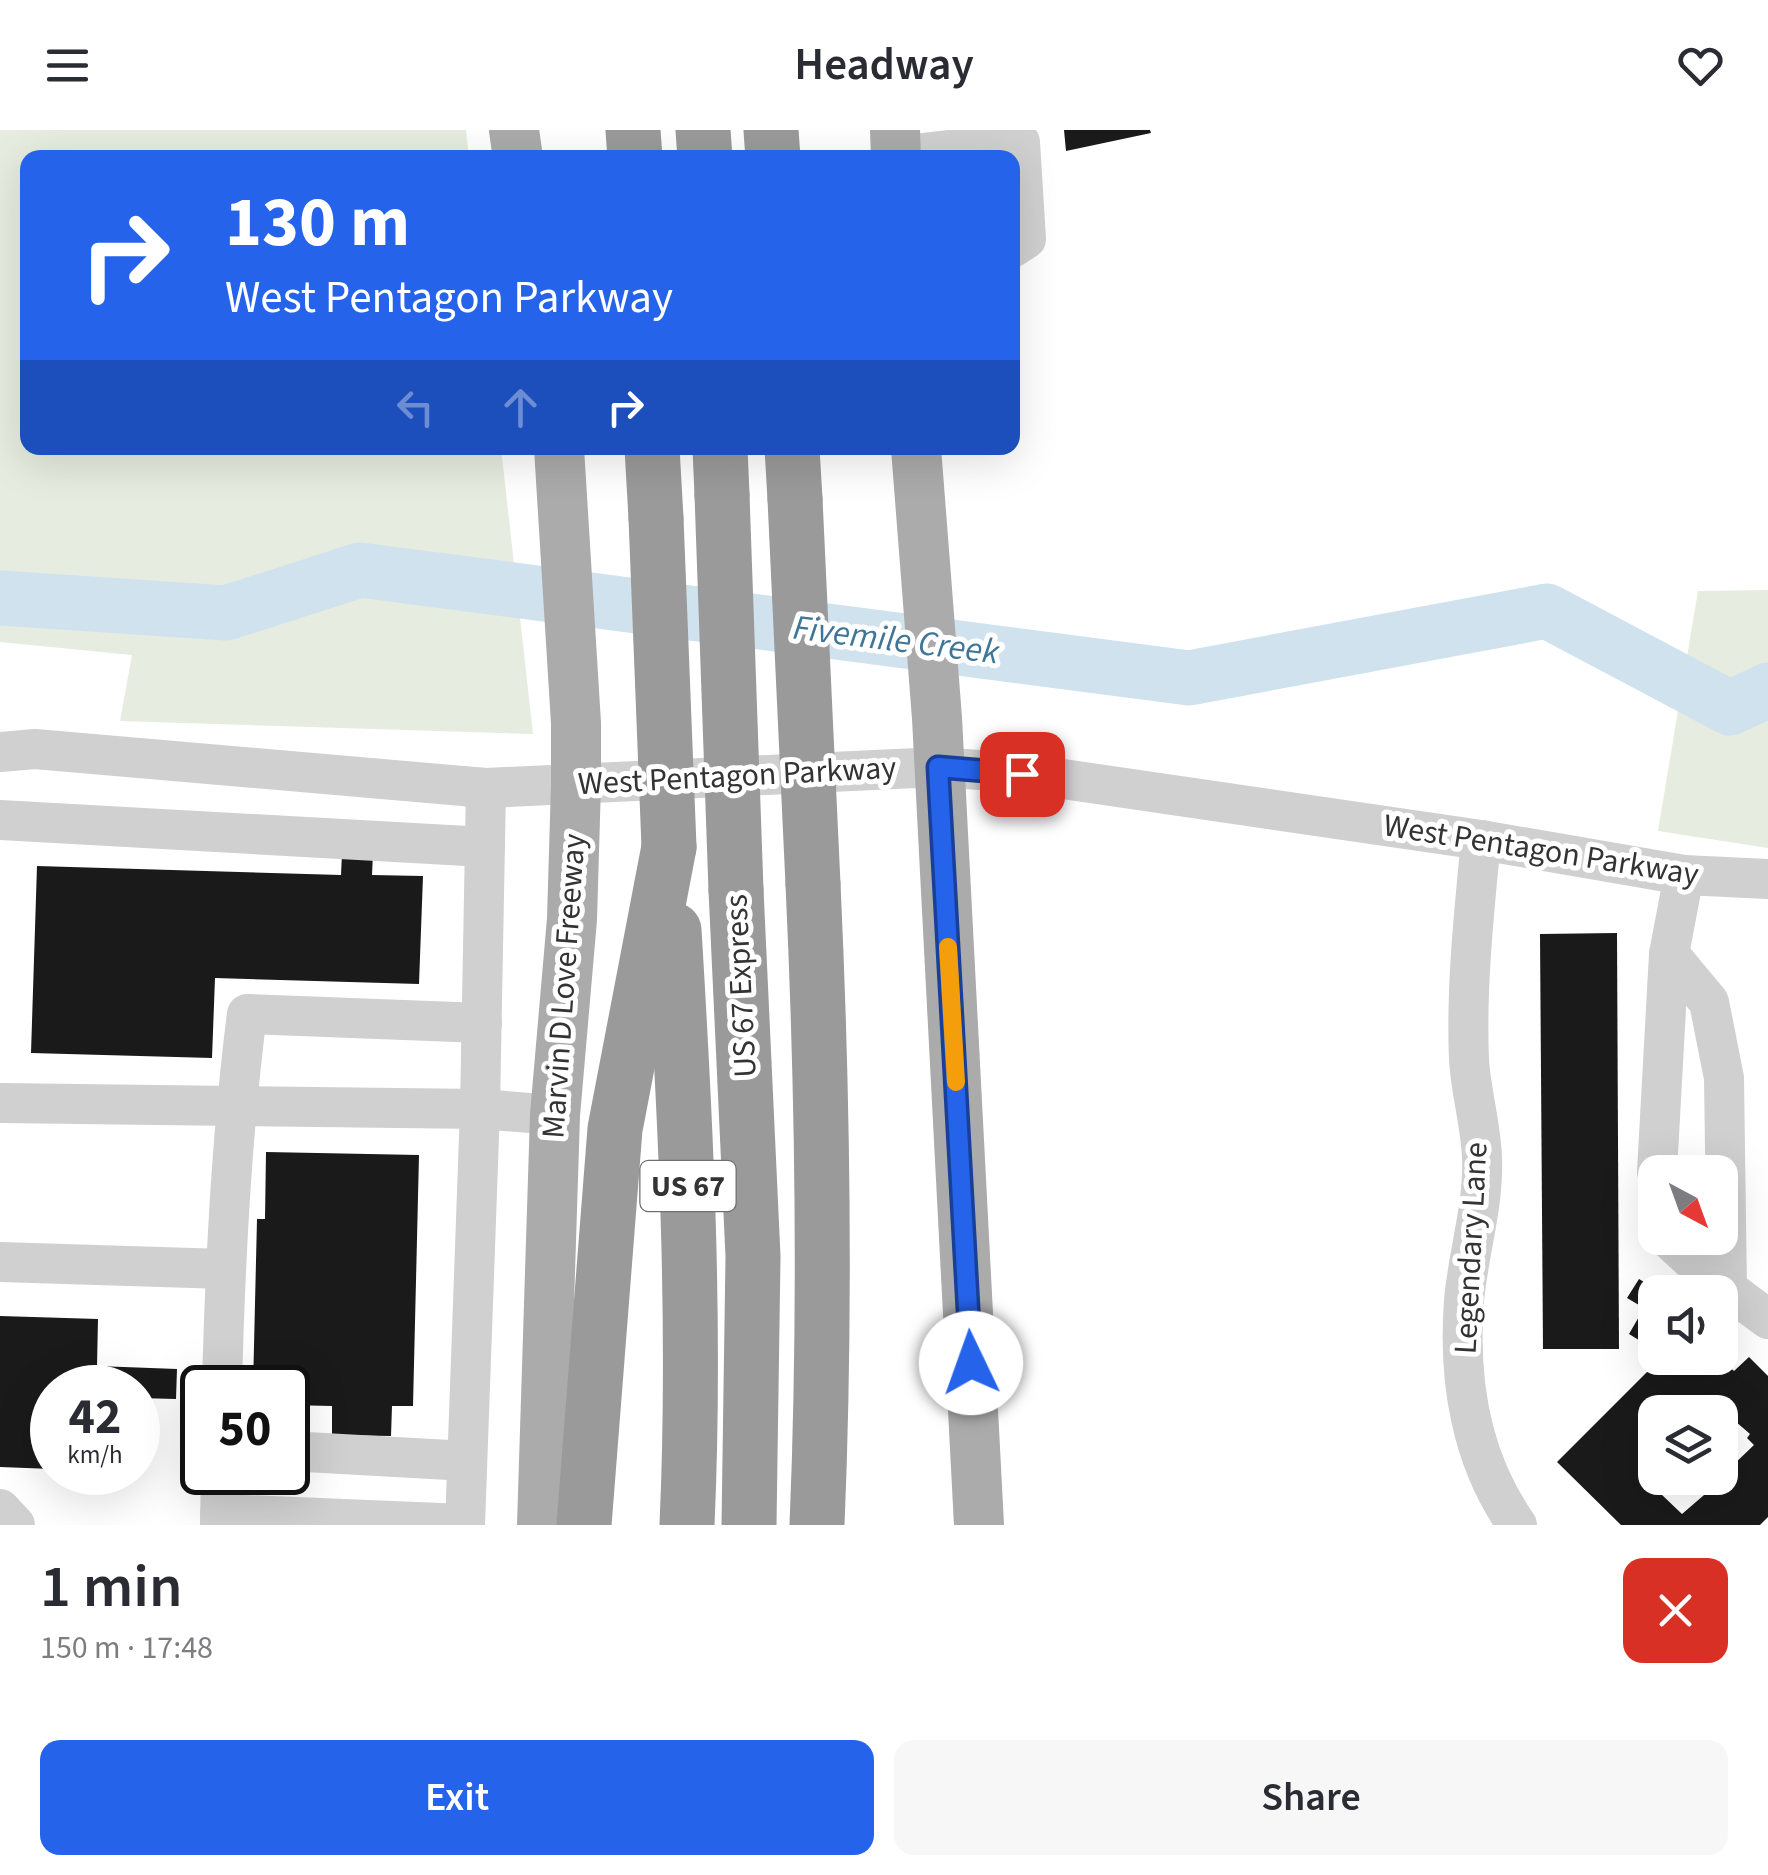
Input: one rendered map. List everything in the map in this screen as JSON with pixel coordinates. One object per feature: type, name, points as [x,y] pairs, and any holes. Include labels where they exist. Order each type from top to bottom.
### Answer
[{"type":"highway","name":"US 67","points":[[652,455],[669,847],[687,1141],[693,1397],[688,1525]]},
{"type":"highway","name":"US 67 Express","points":[[721,471],[753,1256],[749,1525]]},
{"type":"highway","points":[[793,473],[824,1109],[823,1377],[817,1525]]},
{"type":"highway","points":[[584,1525],[615,1129],[669,847]]},
{"type":"highway","points":[[823,1377],[845,1525]]},
{"type":"main road","name":"Marvin D Love Freeway","points":[[542,1525],[555,1115],[572,920],[576,784],[565,513],[559,455]]},
{"type":"main road","points":[[918,470],[936,718],[979,1525]]},
{"type":"street","points":[[896,148],[1020,142],[1026,239],[1020,243]]},
{"type":"street","name":"West Pentagon Parkway","points":[[0,752],[35,749],[486,788],[938,767],[1022,774],[1481,840],[1684,876],[1768,880]]},
{"type":"street","points":[[221,1495],[220,1520],[465,1524],[480,1109],[486,788]]},
{"type":"street","points":[[0,820],[485,848]]},
{"type":"street","name":"Legendary Lane","points":[[1481,840],[1470,957],[1470,1062],[1482,1158],[1464,1302],[1465,1386],[1473,1437],[1496,1495],[1518,1525]]},
{"type":"street","points":[[1658,1155],[1670,954],[1684,876]]},
{"type":"street","points":[[1670,954],[1709,1002],[1724,1078],[1727,1275]]},
{"type":"street","points":[[222,1365],[224,1269],[235,1106],[247,1014],[482,1023]]},
{"type":"street","points":[[0,1103],[480,1109],[555,1115]]},
{"type":"street","points":[[1688,1255],[1711,1275]]},
{"type":"street","points":[[0,1262],[224,1269]]},
{"type":"street","points":[[1738,1297],[1768,1319]]},
{"type":"street","points":[[310,1452],[467,1461]]},
{"type":"street","points":[[0,1508],[15,1525]]},
{"type":"shaded area","points":[[0,130],[466,130],[468,150],[20,150],[20,455],[502,455],[533,734],[120,721],[132,655],[0,642]]},
{"type":"shaded area","points":[[1768,590],[1768,848],[1658,831],[1698,591]]},
{"type":"building","points":[[1064,130],[1150,130],[1151,133],[1066,151]]},
{"type":"building","points":[[342,853],[373,853],[372,875],[423,876],[419,984],[215,978],[212,1058],[31,1053],[37,866],[341,875]]},
{"type":"building","points":[[1617,933],[1619,1349],[1543,1349],[1540,934]]},
{"type":"building","points":[[266,1152],[419,1155],[413,1406],[392,1406],[391,1436],[332,1435],[332,1406],[310,1406],[310,1365],[254,1365],[257,1219],[265,1219]]},
{"type":"building","points":[[1638,1281],[1638,1304],[1627,1298]]},
{"type":"building","points":[[0,1316],[98,1319],[97,1365],[30,1365],[30,1468],[0,1467]]},
{"type":"building","points":[[1638,1318],[1638,1340],[1629,1334]]},
{"type":"building","points":[[1749,1357],[1768,1376],[1768,1517],[1760,1525],[1621,1525],[1557,1462],[1644,1375],[1738,1375],[1738,1367]]},
{"type":"building","points":[[160,1368],[177,1369],[176,1399],[160,1399]]},
{"type":"waterway","name":"Fivemile Creek","points":[[0,598],[226,613],[360,570],[1189,678],[1547,611],[1730,708],[1768,690]]},
{"type":"slow traffic","points":[[948,947],[956,1082]]},
{"type":"route","points":[[971,1363],[938,767],[1022,774]]}]
